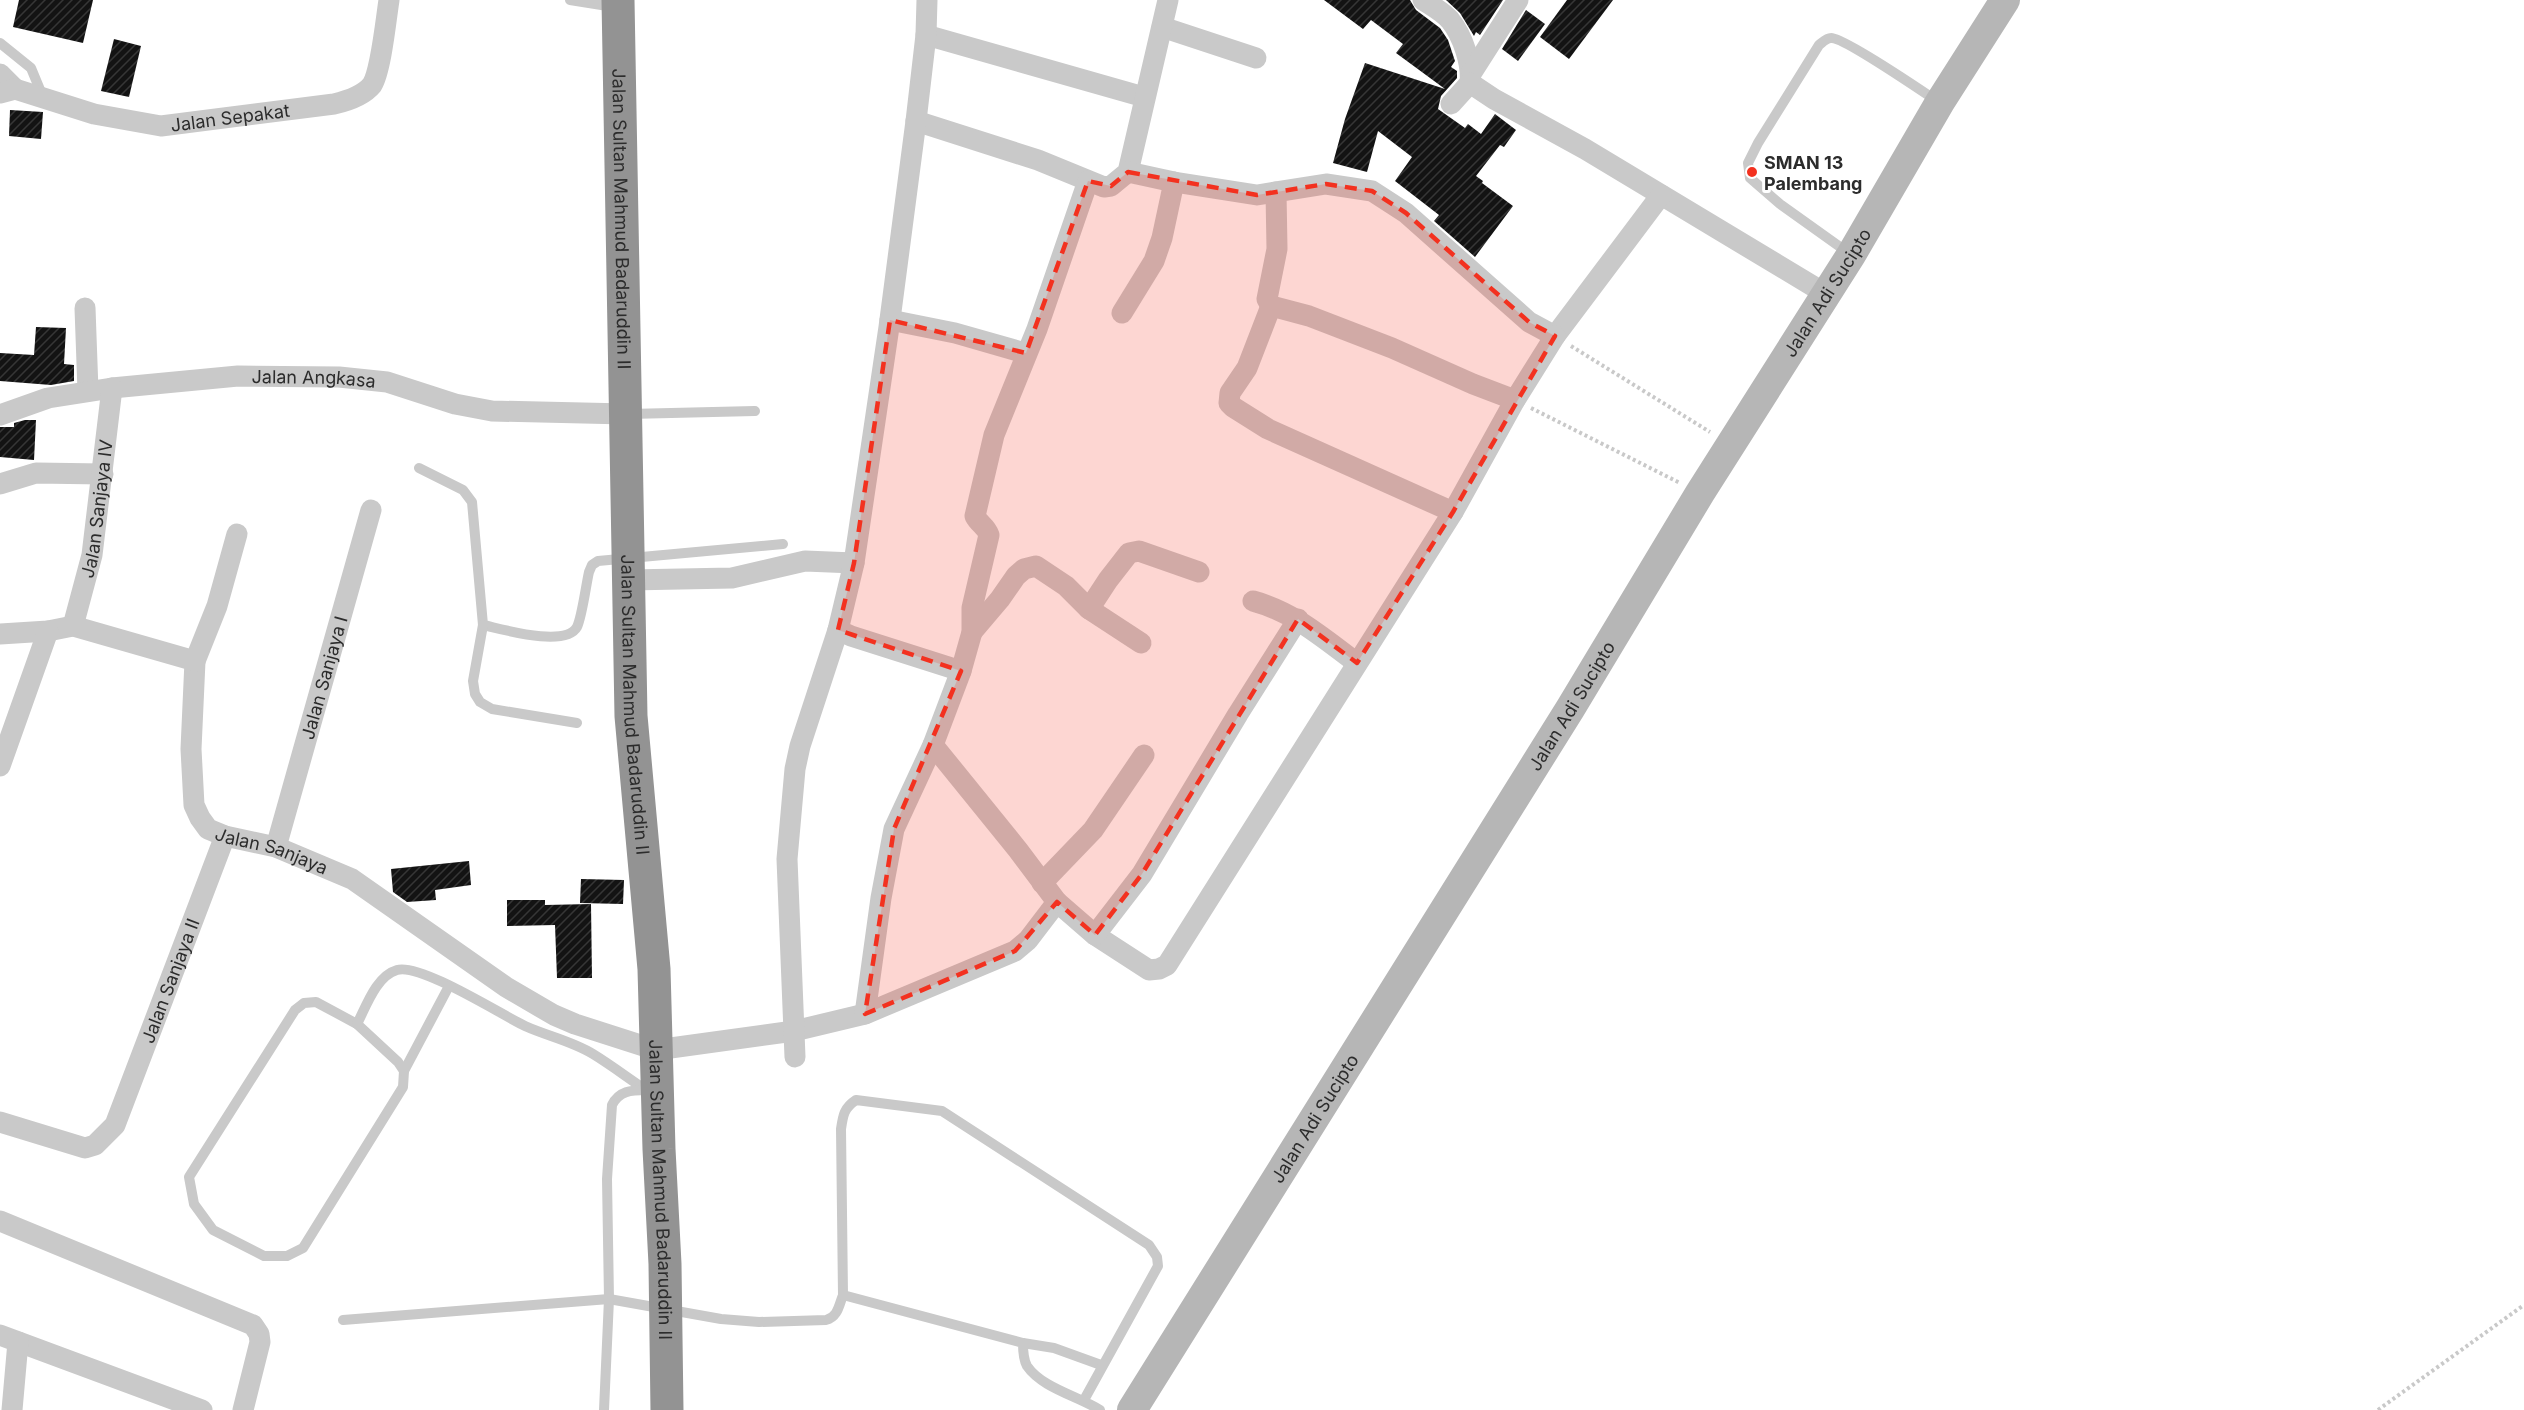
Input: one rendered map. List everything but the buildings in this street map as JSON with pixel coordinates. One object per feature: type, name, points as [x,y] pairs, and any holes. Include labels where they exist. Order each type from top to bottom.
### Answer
[{"type":"highway","name":"Jalan Sultan Mahmud Badaruddin II","points":[[618,4],[631,716],[654,969],[656,1050],[652,1090],[666,1308],[667,1410]]},
{"type":"street","name":"Jalan Sepakat","points":[[8,91],[94,114],[161,126],[334,104],[350,100],[372,84],[379,59],[389,0]]},
{"type":"street","points":[[795,1058],[787,859],[795,769],[800,746],[838,630],[854,563],[890,320],[916,121],[926,35],[927,0]]},
{"type":"street","points":[[916,121],[1038,160],[1104,187],[1111,186],[1128,172],[1168,0]]},
{"type":"street","points":[[1423,0],[1449,19],[1457,31],[1471,78],[1826,294]]},
{"type":"street","points":[[1451,104],[1471,78],[1518,0]]},
{"type":"street","name":"Jalan Adi Sucipto","points":[[1132,1410],[1564,719],[1700,493],[1851,255],[1940,102],[2005,0]]},
{"type":"street","points":[[1162,27],[1256,58]]},
{"type":"street","points":[[926,35],[1144,97]]},
{"type":"street","points":[[0,74],[8,91]]},
{"type":"street","points":[[1128,172],[1257,195],[1326,184],[1372,191],[1406,213],[1529,322],[1555,336]]},
{"type":"street","points":[[865,1014],[881,898],[894,829],[933,745],[961,671],[972,632],[972,608],[989,535],[975,516],[994,435],[1025,353],[1037,329],[1089,181]]},
{"type":"street","points":[[1122,313],[1154,261],[1162,238],[1174,182]]},
{"type":"street","points":[[1276,192],[1277,249],[1266,299],[1271,306],[1309,316],[1515,400]]},
{"type":"street","points":[[933,745],[1057,902],[1095,935],[1149,970],[1167,965],[1453,512],[1515,400],[1555,336],[1661,195]]},
{"type":"street","points":[[1271,306],[1247,368],[1230,393],[1229,403],[1268,429],[1453,512]]},
{"type":"street","points":[[85,308],[88,391]]},
{"type":"street","points":[[890,320],[955,333],[1025,353]]},
{"type":"street","name":"Jalan Angkasa","points":[[0,415],[48,398],[88,391],[238,376],[339,377],[387,382],[455,404],[492,411],[626,414]]},
{"type":"street","name":"Jalan Sanjaya IV","points":[[73,626],[92,555],[112,388]]},
{"type":"street","points":[[0,484],[36,473],[103,474]]},
{"type":"street","name":"Jalan Sanjaya I","points":[[276,847],[371,510]]},
{"type":"street","name":"Jalan Sanjaya","points":[[237,534],[217,606],[195,661],[190,749],[194,805],[208,829],[225,836],[276,847],[352,879],[506,987],[554,1015],[656,1050]]},
{"type":"street","points":[[1089,609],[1113,573],[1130,553],[1139,551],[1199,572]]},
{"type":"street","points":[[629,570],[732,578],[805,561],[854,563]]},
{"type":"street","points":[[972,632],[1016,576],[1024,569],[1036,566],[1066,586],[1089,609],[1141,642]]},
{"type":"street","points":[[1253,601],[1276,607],[1298,619],[1357,663]]},
{"type":"street","points":[[1095,935],[1142,874],[1298,619]]},
{"type":"street","points":[[0,634],[48,631],[73,626],[195,661]]},
{"type":"street","points":[[838,630],[961,671]]},
{"type":"street","points":[[0,765],[48,631]]},
{"type":"street","points":[[1042,883],[1094,830],[1144,755]]},
{"type":"street","name":"Jalan Sanjaya II","points":[[0,1122],[85,1148],[95,1146],[115,1125],[225,836]]},
{"type":"street","points":[[656,1050],[794,1031],[865,1014],[1015,951],[1028,940],[1057,902]]},
{"type":"street","points":[[0,1221],[253,1325],[259,1334],[260,1342],[243,1410]]},
{"type":"street","points":[[12,1410],[9,1338],[202,1410]]},
{"type":"lane","points":[[570,0],[618,4]]},
{"type":"lane","points":[[1851,255],[1780,204],[1750,178],[1748,163],[1758,143],[1819,45],[1829,38],[1834,38],[1857,51],[1940,102]]},
{"type":"lane","points":[[0,44],[31,68],[45,100]]},
{"type":"lane","points":[[626,414],[755,411]]},
{"type":"lane","points":[[419,468],[463,490],[472,502],[483,625],[473,681],[474,694],[480,702],[492,709],[577,723]]},
{"type":"lane","points":[[483,625],[530,636],[568,635],[577,628],[592,566],[598,561],[629,570],[667,553],[783,544]]},
{"type":"lane","points":[[357,1024],[377,986],[387,975],[397,970],[410,969],[449,986],[526,1026],[591,1053],[652,1090]]},
{"type":"lane","points":[[404,1071],[398,1062],[357,1024],[316,1002],[304,1003],[295,1010],[189,1177],[194,1204],[213,1230],[264,1256],[287,1256],[303,1248],[403,1087],[404,1071],[449,986]]},
{"type":"lane","points":[[604,1410],[609,1299],[607,1179],[612,1106],[616,1097],[631,1090],[652,1090]]},
{"type":"lane","points":[[343,1320],[609,1299],[740,1320],[826,1320],[832,1318],[836,1314],[843,1295],[841,1129],[843,1112],[856,1100],[942,1111],[1149,1245],[1157,1257],[1158,1266],[1101,1365],[1084,1400]]},
{"type":"lane","points":[[843,1295],[1054,1348],[1101,1365]]},
{"type":"lane","points":[[1023,1342],[1027,1365],[1034,1373],[1100,1410]]},
{"type":"path","points":[[1555,336],[1731,446]]},
{"type":"path","points":[[1515,400],[1700,493]]},
{"type":"path","points":[[2378,1410],[2524,1305]]},
{"type":"highlighted area","points":[[1128,172],[1257,195],[1326,184],[1372,191],[1406,213],[1529,322],[1555,336],[1453,512],[1357,663],[1298,619],[1142,874],[1095,935],[1057,902],[1015,951],[865,1014],[894,829],[961,671],[838,630],[854,563],[890,320],[1026,353],[1088,181],[1111,186]]},
{"type":"place","name":"SMAN 13 Palembang","points":[[1752,172]]}]
